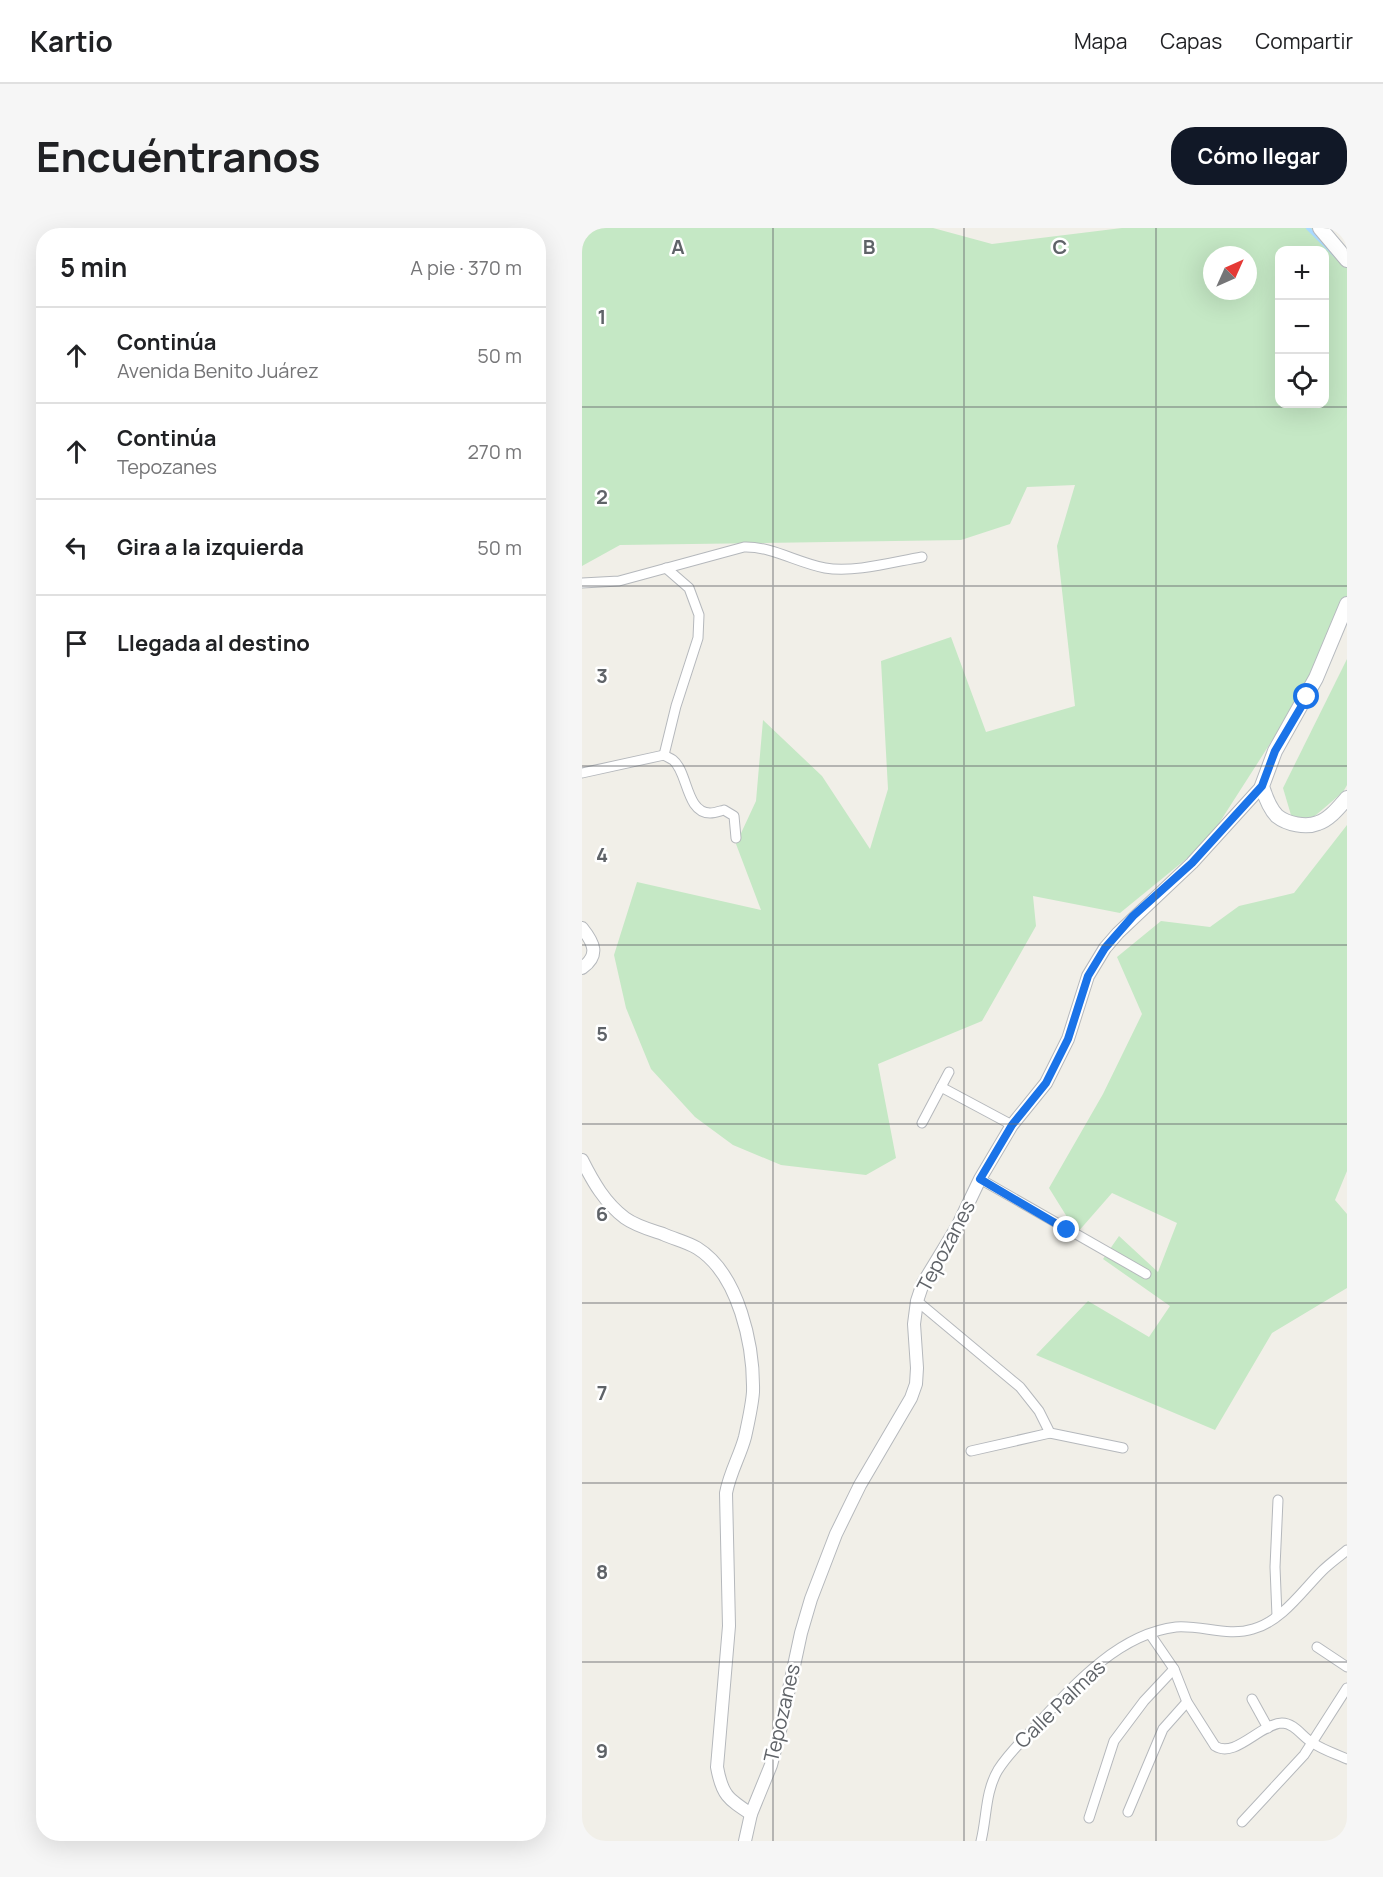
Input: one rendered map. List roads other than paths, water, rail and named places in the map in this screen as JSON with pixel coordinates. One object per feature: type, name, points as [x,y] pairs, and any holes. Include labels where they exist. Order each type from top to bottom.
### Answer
[{"type":"main road","points":[[1320,228],[1347,261]]},
{"type":"main road","points":[[1347,604],[1316,678],[1275,751],[1262,786],[1270,807],[1277,816],[1304,826],[1317,824],[1329,817],[1347,798]]},
{"type":"street","points":[[582,583],[619,581],[744,547],[763,549],[828,568],[852,568],[922,557]]},
{"type":"street","points":[[664,755],[676,706],[698,638],[699,615],[689,588],[666,568]]},
{"type":"street","points":[[582,773],[664,755],[674,761],[699,809],[708,813],[724,810],[734,816],[736,838]]},
{"type":"street","name":"Tepozanes","points":[[745,1841],[751,1814],[774,1754],[798,1643],[811,1599],[836,1534],[913,1391],[917,1368],[914,1324],[917,1301],[923,1283],[957,1227],[980,1179],[1012,1125],[1046,1083],[1068,1039],[1088,976],[1105,948],[1133,916],[1192,863],[1262,786]]},
{"type":"street","points":[[582,928],[591,939],[594,951],[591,962],[582,969]]},
{"type":"street","points":[[922,1123],[949,1072]]},
{"type":"street","points":[[941,1087],[1012,1125]]},
{"type":"street","points":[[582,1160],[591,1179],[607,1202],[627,1219],[697,1248],[717,1266],[735,1293],[745,1325],[752,1359],[753,1394],[744,1439],[730,1474],[726,1493],[729,1626],[717,1767],[720,1785],[725,1795],[751,1814]]},
{"type":"street","points":[[980,1179],[1146,1274]]},
{"type":"street","points":[[917,1301],[1020,1387],[1039,1411],[1050,1433]]},
{"type":"street","points":[[971,1451],[1050,1433],[1123,1448]]},
{"type":"street","points":[[1277,1616],[1275,1567],[1278,1500]]},
{"type":"street","name":"Calle Palmas","points":[[981,1841],[988,1797],[997,1772],[1013,1748],[1066,1693],[1105,1659],[1129,1643],[1176,1627],[1228,1633],[1254,1629],[1277,1616],[1325,1568],[1347,1550]]},
{"type":"street","points":[[1150,1634],[1174,1669],[1187,1702],[1219,1749],[1232,1748],[1268,1728],[1283,1723],[1289,1724],[1312,1743],[1347,1759]]},
{"type":"street","points":[[1317,1647],[1347,1667]]},
{"type":"street","points":[[1089,1818],[1114,1742],[1144,1701],[1174,1669]]},
{"type":"street","points":[[1242,1822],[1304,1755],[1347,1688]]},
{"type":"street","points":[[1252,1699],[1268,1728]]},
{"type":"street","points":[[1128,1812],[1163,1729],[1187,1702]]},
{"type":"waterway","points":[[1308,228],[1335,255]]}]
